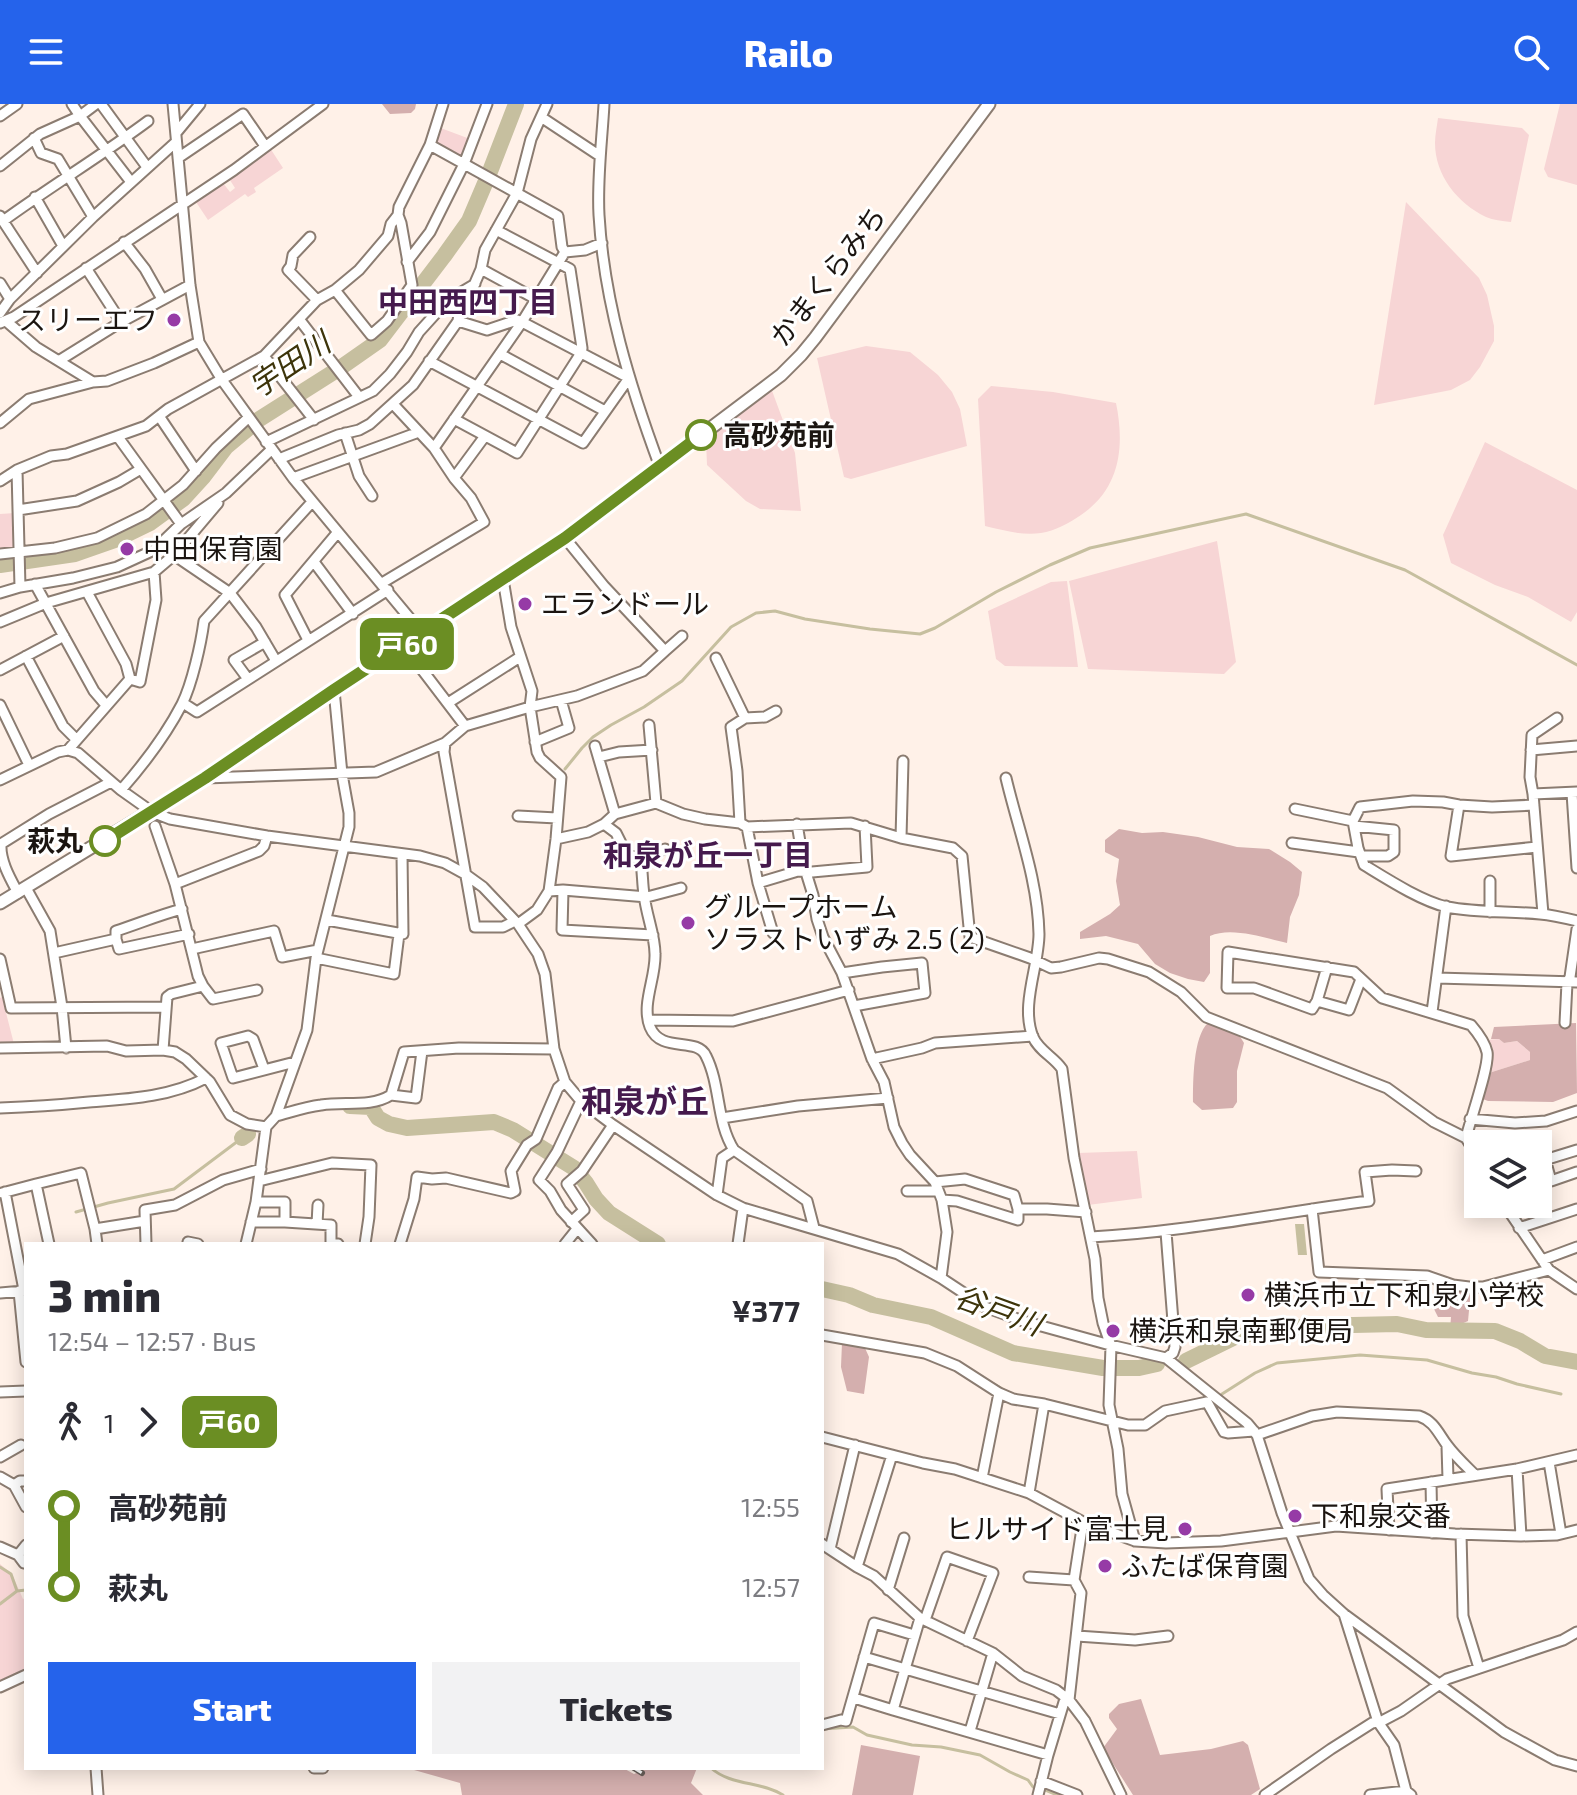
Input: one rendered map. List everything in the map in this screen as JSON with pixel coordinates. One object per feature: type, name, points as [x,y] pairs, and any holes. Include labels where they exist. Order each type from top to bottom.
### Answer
[{"type":"main road","name":"かまくらみち","points":[[0,903],[205,778],[565,538],[781,375],[801,355],[989,104]]},
{"type":"street","points":[[0,116],[17,104]]},
{"type":"street","points":[[72,104],[131,182]]},
{"type":"street","points":[[0,166],[34,138],[99,104],[147,167]]},
{"type":"street","points":[[173,104],[190,285],[199,342],[222,380],[293,478],[422,633]]},
{"type":"street","points":[[2,319],[10,299],[147,167],[176,137],[200,104]]},
{"type":"street","points":[[2,319],[86,268],[234,170],[323,104]]},
{"type":"street","points":[[335,290],[371,335],[387,321],[412,285],[399,207],[430,145],[443,104]]},
{"type":"street","points":[[407,262],[430,232],[464,164],[487,104]]},
{"type":"street","points":[[279,459],[370,424],[413,385],[458,321],[481,269],[485,250],[517,193],[531,139],[547,104]]},
{"type":"street","points":[[604,104],[599,215],[612,308],[640,415],[660,467]]},
{"type":"street","points":[[178,158],[243,114],[265,146]]},
{"type":"street","points":[[541,117],[600,156]]},
{"type":"street","points":[[37,273],[2,218],[148,121]]},
{"type":"street","points":[[34,138],[41,153],[58,159],[93,217]]},
{"type":"street","points":[[430,145],[558,216],[565,252]]},
{"type":"street","points":[[35,197],[63,246]]},
{"type":"street","points":[[0,481],[51,456],[67,454],[146,426],[264,356],[317,300],[359,270],[388,236],[391,224],[398,215]]},
{"type":"street","points":[[454,419],[517,453],[581,353],[570,269],[496,230]]},
{"type":"street","points":[[310,237],[293,255],[288,270],[317,300]]},
{"type":"street","points":[[124,242],[145,269],[162,299]]},
{"type":"street","points":[[434,448],[522,322],[565,252],[585,250],[602,243]]},
{"type":"street","points":[[86,268],[121,322]]},
{"type":"street","points":[[481,269],[536,299]]},
{"type":"street","points":[[0,283],[10,299]]},
{"type":"street","points":[[0,622],[46,603],[154,572],[174,555],[269,446],[373,391],[448,300],[475,284]]},
{"type":"street","points":[[60,360],[121,322],[190,285]]},
{"type":"street","points":[[2,319],[36,347],[93,382]]},
{"type":"street","points":[[299,319],[359,397]]},
{"type":"street","points":[[458,321],[487,330],[517,320],[629,378]]},
{"type":"street","points":[[2,417],[29,399],[107,381],[199,342]]},
{"type":"street","points":[[500,354],[605,411]]},
{"type":"street","points":[[264,356],[314,420]]},
{"type":"street","points":[[429,361],[583,443],[629,378]]},
{"type":"street","points":[[183,703],[197,712],[353,614],[385,587],[484,522],[471,498],[434,448],[393,404]]},
{"type":"street","points":[[159,416],[196,471]]},
{"type":"street","points":[[0,554],[55,548],[97,538],[146,514],[183,485],[216,448],[249,418]]},
{"type":"street","points":[[293,478],[419,432]]},
{"type":"street","points":[[345,433],[359,476],[372,496]]},
{"type":"street","points":[[454,478],[485,436]]},
{"type":"street","points":[[118,437],[181,524]]},
{"type":"street","points":[[18,510],[77,501],[141,469]]},
{"type":"street","points":[[17,470],[20,587]]},
{"type":"street","points":[[0,593],[117,567],[154,550],[181,524],[226,493]]},
{"type":"street","points":[[121,790],[140,769],[183,703],[204,621],[312,502]]},
{"type":"street","points":[[308,640],[285,595],[338,532]]},
{"type":"street","points":[[565,538],[604,586],[665,651]]},
{"type":"street","points":[[174,555],[230,593],[256,627],[276,661]]},
{"type":"street","points":[[314,562],[353,614]]},
{"type":"street","points":[[130,679],[140,682],[156,600],[154,572]]},
{"type":"street","points":[[445,743],[444,752],[475,927],[503,927],[537,910],[549,891],[561,777],[540,758],[535,742],[530,707],[532,691],[511,627],[503,579]]},
{"type":"street","points":[[35,584],[94,691],[106,705]]},
{"type":"street","points":[[87,592],[126,664],[130,679]]},
{"type":"street","points":[[0,670],[64,636]]},
{"type":"street","points":[[205,778],[376,772],[445,743],[465,726],[577,696],[643,671],[682,636]]},
{"type":"street","points":[[248,679],[234,660],[265,642]]},
{"type":"street","points":[[404,646],[465,726]]},
{"type":"street","points":[[26,656],[63,726],[76,739]]},
{"type":"street","points":[[448,703],[520,657]]},
{"type":"street","points":[[716,658],[745,718]]},
{"type":"street","points":[[68,750],[130,679]]},
{"type":"street","points":[[246,1242],[256,1202],[266,1127],[276,1116],[307,1030],[317,954],[349,820],[334,690]]},
{"type":"street","points":[[535,742],[569,728],[561,700]]},
{"type":"street","points":[[0,705],[29,765]]},
{"type":"street","points":[[773,933],[743,825],[731,727],[745,718],[765,717],[776,711]]},
{"type":"street","points":[[1543,914],[1530,777],[1532,735],[1557,718]]},
{"type":"street","points":[[649,725],[656,803]]},
{"type":"street","points":[[595,746],[615,814]]},
{"type":"street","points":[[1531,750],[1577,746]]},
{"type":"street","points":[[0,780],[68,750],[87,759],[111,782],[152,812],[178,822],[434,859],[465,874],[491,894],[516,922],[538,954],[545,974],[554,1049],[565,1082],[581,1101],[717,1195],[743,1208],[898,1254],[985,1307],[1023,1321],[1166,1358],[1256,1433],[1309,1579],[1323,1595],[1344,1614],[1520,1743],[1555,1760],[1577,1766]]},
{"type":"street","points":[[599,757],[652,750]]},
{"type":"street","points":[[901,838],[903,761]]},
{"type":"street","points":[[1006,778],[1028,859],[1039,936],[1029,1006],[1033,1036],[1062,1069],[1074,1158],[1095,1259],[1098,1298],[1110,1345],[1111,1417],[1118,1449],[1122,1494],[1135,1541]]},
{"type":"street","points":[[66,1048],[50,931],[7,872],[1,844],[49,814],[111,782]]},
{"type":"street","points":[[1577,868],[1574,792],[1492,807],[1413,801],[1360,807],[1354,823],[1364,865],[1434,902],[1490,912],[1543,914],[1577,921]]},
{"type":"street","points":[[556,839],[588,832],[615,814],[656,803],[683,814],[743,825],[851,823],[901,838],[953,848],[962,856],[970,937],[1051,968],[1099,958],[1149,972],[1181,992],[1206,1017],[1387,1088],[1434,1122],[1464,1137]]},
{"type":"street","points":[[1459,805],[1451,856],[1537,847]]},
{"type":"street","points":[[1292,843],[1360,854],[1388,856],[1394,852],[1394,830],[1295,809]]},
{"type":"street","points":[[518,816],[557,818]]},
{"type":"street","points":[[604,824],[616,833],[627,855],[640,858],[665,849]]},
{"type":"street","points":[[797,824],[820,928],[842,973],[872,1059],[884,1082],[894,1127],[902,1143],[938,1191],[947,1232],[941,1278]]},
{"type":"street","points":[[155,826],[175,884],[203,986],[213,999],[257,990]]},
{"type":"street","points":[[758,883],[805,871],[867,867],[865,826]]},
{"type":"street","points":[[175,884],[259,851],[267,836]]},
{"type":"street","points":[[327,920],[403,934],[402,854]]},
{"type":"street","points":[[640,858],[656,956],[648,1012],[653,1033],[661,1040],[698,1048],[705,1053],[724,1131],[734,1150],[807,1201],[814,1228]]},
{"type":"street","points":[[1490,881],[1490,912]]},
{"type":"street","points":[[549,891],[647,897],[681,888]]},
{"type":"street","points":[[563,890],[562,930],[653,935]]},
{"type":"street","points":[[1432,1012],[1446,906]]},
{"type":"street","points":[[182,909],[116,931],[116,939],[119,949],[189,934]]},
{"type":"street","points":[[1565,1023],[1577,929]]},
{"type":"street","points":[[192,949],[274,931],[282,957],[317,954],[394,974],[399,934]]},
{"type":"street","points":[[54,953],[116,939]]},
{"type":"street","points":[[1327,967],[1312,1009],[1254,988],[1227,988],[1228,952],[1327,967],[1354,972],[1382,998],[1471,1025],[1487,1051],[1487,1063],[1468,1130]]},
{"type":"street","points":[[0,959],[11,1008],[166,1007]]},
{"type":"street","points":[[842,973],[922,963],[925,993],[854,1006]]},
{"type":"street","points":[[1437,978],[1572,983]]},
{"type":"street","points":[[1317,1001],[1349,1010],[1361,979]]},
{"type":"street","points":[[163,1050],[169,995],[203,986]]},
{"type":"street","points":[[648,1020],[733,1021],[849,990]]},
{"type":"street","points":[[264,1069],[253,1039],[248,1036],[221,1043],[233,1078],[295,1062]]},
{"type":"street","points":[[872,1059],[935,1043],[1033,1036]]},
{"type":"street","points":[[0,1048],[107,1046],[126,1051],[175,1052],[214,1087],[230,1115],[247,1124],[266,1127]]},
{"type":"street","points":[[391,1095],[404,1052],[459,1048],[554,1049]]},
{"type":"street","points":[[276,1116],[322,1104],[369,1103],[391,1095],[416,1098],[422,1051]]},
{"type":"street","points":[[0,1108],[108,1101],[168,1093],[190,1087],[206,1078]]},
{"type":"street","points":[[401,1242],[414,1199],[417,1177],[446,1178],[511,1193],[515,1191],[511,1171],[531,1142],[558,1088],[565,1082]]},
{"type":"street","points":[[722,1118],[798,1106],[888,1098]]},
{"type":"street","points":[[581,1101],[556,1155],[539,1180],[590,1242]]},
{"type":"street","points":[[1470,1119],[1515,1123],[1546,1121],[1577,1111]]},
{"type":"street","points":[[566,1242],[584,1210],[567,1184],[613,1125]]},
{"type":"street","points":[[717,1195],[722,1158],[734,1150]]},
{"type":"street","points":[[1552,1158],[1576,1153]]},
{"type":"street","points":[[259,1181],[332,1163],[371,1165],[365,1242]]},
{"type":"street","points":[[146,1242],[145,1210],[175,1205],[223,1180],[261,1169]]},
{"type":"street","points":[[1091,1237],[1166,1232],[1369,1201],[1365,1172],[1416,1171]]},
{"type":"street","points":[[1552,1181],[1577,1172]]},
{"type":"street","points":[[24,1315],[23,1291],[2,1193],[81,1173],[97,1242]]},
{"type":"street","points":[[907,1191],[938,1191],[965,1179],[1014,1195],[1018,1220],[957,1201],[938,1191]]},
{"type":"street","points":[[36,1184],[49,1242]]},
{"type":"street","points":[[256,1202],[285,1202],[285,1222]]},
{"type":"street","points":[[317,1224],[318,1205]]},
{"type":"street","points":[[738,1242],[743,1208]]},
{"type":"street","points":[[1018,1209],[1086,1212]]},
{"type":"street","points":[[1312,1209],[1319,1272],[1427,1276],[1453,1285],[1483,1287],[1549,1270]]},
{"type":"street","points":[[1519,1228],[1577,1209]]},
{"type":"street","points":[[1513,1218],[1549,1270],[1574,1286]]},
{"type":"street","points":[[95,1229],[145,1221]]},
{"type":"street","points":[[251,1222],[331,1225],[331,1242]]},
{"type":"street","points":[[1166,1232],[1175,1347],[1166,1358]]},
{"type":"street","points":[[1542,1260],[1577,1247]]},
{"type":"street","points":[[0,1293],[23,1291]]},
{"type":"street","points":[[824,1335],[925,1353],[957,1366],[1013,1399],[1111,1417],[1134,1426],[1145,1425],[1165,1411],[1207,1402],[1224,1432],[1256,1433],[1324,1413],[1419,1416],[1433,1423],[1447,1446],[1475,1475]]},
{"type":"street","points":[[0,1392],[24,1391]]},
{"type":"street","points":[[982,1478],[999,1393]]},
{"type":"street","points":[[1029,1493],[1044,1404]]},
{"type":"street","points":[[824,1437],[955,1469],[1029,1493],[1083,1522],[1135,1541],[1221,1541],[1336,1526],[1521,1536],[1577,1530]]},
{"type":"street","points":[[0,1457],[21,1445]]},
{"type":"street","points":[[855,1445],[826,1547],[874,1576],[922,1619],[993,1653],[1022,1676],[1056,1690],[1069,1700],[1085,1721],[1121,1795]]},
{"type":"street","points":[[1447,1446],[1448,1479]]},
{"type":"street","points":[[857,1567],[892,1455]]},
{"type":"street","points":[[1389,1530],[1387,1489],[1517,1469],[1577,1455]]},
{"type":"street","points":[[1549,1462],[1561,1534]]},
{"type":"street","points":[[1517,1469],[1521,1536]]},
{"type":"street","points":[[0,1477],[14,1485],[24,1503]]},
{"type":"street","points":[[14,1485],[24,1481]]},
{"type":"street","points":[[1431,1482],[1432,1533]]},
{"type":"street","points":[[1069,1700],[1081,1593],[1074,1580],[1083,1522]]},
{"type":"street","points":[[1461,1534],[1463,1616],[1479,1668]]},
{"type":"street","points":[[888,1590],[904,1538]]},
{"type":"street","points":[[0,1547],[21,1559],[24,1551]]},
{"type":"street","points":[[893,1710],[914,1635],[947,1557],[993,1573],[967,1641]]},
{"type":"street","points":[[1029,1577],[1074,1580]]},
{"type":"street","points":[[1344,1614],[1378,1722],[1394,1745],[1408,1793],[1370,1795]]},
{"type":"street","points":[[824,1724],[846,1721],[874,1623],[914,1635]]},
{"type":"street","points":[[1267,1795],[1331,1749],[1372,1723],[1401,1711],[1447,1679],[1563,1640],[1577,1632]]},
{"type":"street","points":[[1077,1636],[1135,1640],[1168,1636]]},
{"type":"street","points":[[970,1731],[993,1653]]},
{"type":"street","points":[[864,1657],[1060,1714]]},
{"type":"street","points":[[0,1687],[24,1676]]},
{"type":"street","points":[[854,1698],[1048,1755]]},
{"type":"street","points":[[1038,1795],[1060,1714],[1064,1702],[1069,1700]]},
{"type":"street","points":[[96,1770],[98,1795]]},
{"type":"street","points":[[1041,1781],[1077,1795]]},
{"type":"shaded area","points":[[382,104],[416,104],[411,113],[390,114]]},
{"type":"shaded area","points":[[1560,104],[1577,104],[1577,185],[1548,177],[1544,169]]},
{"type":"shaded area","points":[[1438,118],[1522,128],[1529,135],[1511,222],[1489,218],[1475,211],[1450,187],[1443,177],[1436,155]]},
{"type":"shaded area","points":[[438,127],[470,139],[464,155],[459,157],[435,144]]},
{"type":"shaded area","points":[[270,148],[283,168],[254,188],[256,192],[248,197],[245,194],[208,220],[196,202],[223,183],[230,192],[235,188],[228,177]]},
{"type":"shaded area","points":[[1406,202],[1479,278],[1487,295],[1494,341],[1470,380],[1451,390],[1374,405]]},
{"type":"shaded area","points":[[866,346],[910,352],[938,375],[952,392],[960,409],[967,446],[851,479],[844,477],[817,358]]},
{"type":"shaded area","points":[[991,386],[1053,392],[1116,403],[1120,435],[1116,466],[1112,480],[1094,505],[1062,526],[1041,533],[1020,533],[985,526],[978,399]]},
{"type":"shaded area","points":[[771,388],[795,453],[801,511],[760,509],[746,501],[707,465],[706,441]]},
{"type":"shaded area","points":[[1485,442],[1577,490],[1577,612],[1571,622],[1528,597],[1451,563],[1443,535]]},
{"type":"shaded area","points":[[15,513],[15,547],[0,550],[0,514]]},
{"type":"shaded area","points":[[1217,541],[1236,662],[1224,674],[1088,669],[1069,581]]},
{"type":"shaded area","points":[[1067,581],[1078,667],[1005,666],[996,659],[988,611],[1051,582]]},
{"type":"shaded area","points":[[1119,829],[1142,833],[1163,832],[1237,847],[1269,849],[1290,862],[1302,872],[1299,895],[1290,917],[1287,943],[1228,932],[1210,936],[1210,973],[1204,982],[1170,973],[1155,964],[1138,944],[1106,936],[1080,939],[1080,932],[1120,905],[1116,881],[1119,859],[1105,852],[1105,840]]},
{"type":"shaded area","points":[[2,997],[14,1044],[0,1044]]},
{"type":"shaded area","points":[[1208,1023],[1239,1035],[1244,1043],[1237,1071],[1237,1102],[1233,1108],[1202,1110],[1193,1102],[1197,1048]]},
{"type":"shaded area","points":[[1576,1023],[1577,1093],[1553,1102],[1488,1101],[1480,1098],[1486,1076],[1530,1060],[1530,1052],[1517,1041],[1504,1043],[1491,1039],[1494,1027]]},
{"type":"shaded area","points":[[1499,1039],[1504,1043],[1517,1041],[1530,1052],[1530,1060],[1486,1076],[1485,1040]]},
{"type":"shaded area","points":[[1137,1151],[1142,1198],[1088,1205],[1078,1153]]},
{"type":"shaded area","points":[[1295,1224],[1304,1224],[1307,1255],[1298,1255]]},
{"type":"shaded area","points":[[1439,1280],[1475,1287],[1468,1321],[1455,1330],[1450,1330],[1451,1317],[1438,1317],[1434,1309]]},
{"type":"shaded area","points":[[842,1343],[865,1348],[869,1357],[864,1394],[847,1391],[841,1367]]},
{"type":"shaded area","points":[[0,1564],[12,1574],[24,1599],[24,1670],[0,1680]]},
{"type":"shaded area","points":[[1141,1699],[1160,1755],[1211,1749],[1243,1741],[1248,1745],[1260,1789],[1251,1795],[1133,1795],[1103,1748],[1117,1729],[1109,1714],[1119,1704]]},
{"type":"shaded area","points":[[861,1745],[920,1756],[913,1795],[852,1795]]},
{"type":"shaded area","points":[[414,1770],[627,1770],[634,1774],[643,1770],[696,1770],[691,1783],[703,1795],[462,1795],[460,1783]]},
{"type":"waterway","points":[[0,110],[9,104]]},
{"type":"waterway","name":"宇田川","points":[[0,565],[75,554],[150,523],[183,499],[226,447],[258,420],[380,340],[469,221],[516,104]]},
{"type":"waterway","points":[[565,769],[593,737],[682,681],[731,627],[756,613],[775,611],[805,619],[920,634],[996,592],[1090,548],[1246,514],[1405,570],[1577,665]]},
{"type":"waterway","name":"谷戸川","points":[[350,1106],[371,1107],[378,1118],[407,1128],[494,1122],[513,1130],[574,1168],[609,1213],[655,1242]]},
{"type":"waterway","name":"谷戸川","points":[[242,1138],[248,1134]]},
{"type":"waterway","points":[[76,1212],[174,1189],[242,1138]]},
{"type":"waterway","name":"谷戸川","points":[[824,1289],[873,1305],[931,1317],[1013,1353],[1103,1368],[1139,1368],[1157,1364]]},
{"type":"waterway","name":"谷戸川","points":[[1186,1361],[1235,1337],[1260,1332],[1310,1326],[1397,1324],[1426,1330],[1495,1331],[1545,1356],[1577,1362]]},
{"type":"waterway","points":[[1222,1394],[1277,1363],[1360,1355],[1427,1360],[1561,1394]]},
{"type":"waterway","points":[[992,1383],[1006,1391]]},
{"type":"waterway","points":[[1045,1400],[1068,1405]]},
{"type":"waterway","points":[[1181,1403],[1197,1400]]},
{"type":"waterway","points":[[0,1567],[11,1574],[17,1591]]},
{"type":"waterway","points":[[0,1604],[17,1591],[24,1590]]},
{"type":"waterway","points":[[824,1729],[853,1727],[867,1735],[912,1745],[980,1755],[1028,1780],[1036,1788]]},
{"type":"waterway","points":[[714,1770],[728,1778],[783,1795]]},
{"type":"waterway","points":[[1043,1789],[1057,1795]]},
{"type":"railway","points":[[637,1770],[642,1773]]},
{"type":"bus line","name":"戸60","points":[[105,841],[565,538],[701,435]]},
{"type":"place","name":"スリーエフ","points":[[174,320]]},
{"type":"place","name":"高砂苑前","points":[[701,435]]},
{"type":"place","name":"中田保育園","points":[[127,549]]},
{"type":"place","name":"エランドール","points":[[525,604]]},
{"type":"place","name":"萩丸","points":[[105,841]]},
{"type":"place","name":"グループホーム ソラストいずみ 2.5 (2)","points":[[688,923]]},
{"type":"place","name":"横浜市立下和泉小学校","points":[[1248,1295]]},
{"type":"place","name":"横浜和泉南郵便局","points":[[1113,1331]]},
{"type":"place","name":"下和泉交番","points":[[1295,1516]]},
{"type":"place","name":"ヒルサイド富士見","points":[[1185,1529]]},
{"type":"place","name":"ふたば保育園","points":[[1105,1566]]},
{"type":"district","name":"中田西四丁目","points":[[468,303]]},
{"type":"district","name":"和泉が丘一丁目","points":[[708,856]]},
{"type":"district","name":"和泉が丘","points":[[645,1102]]}]
